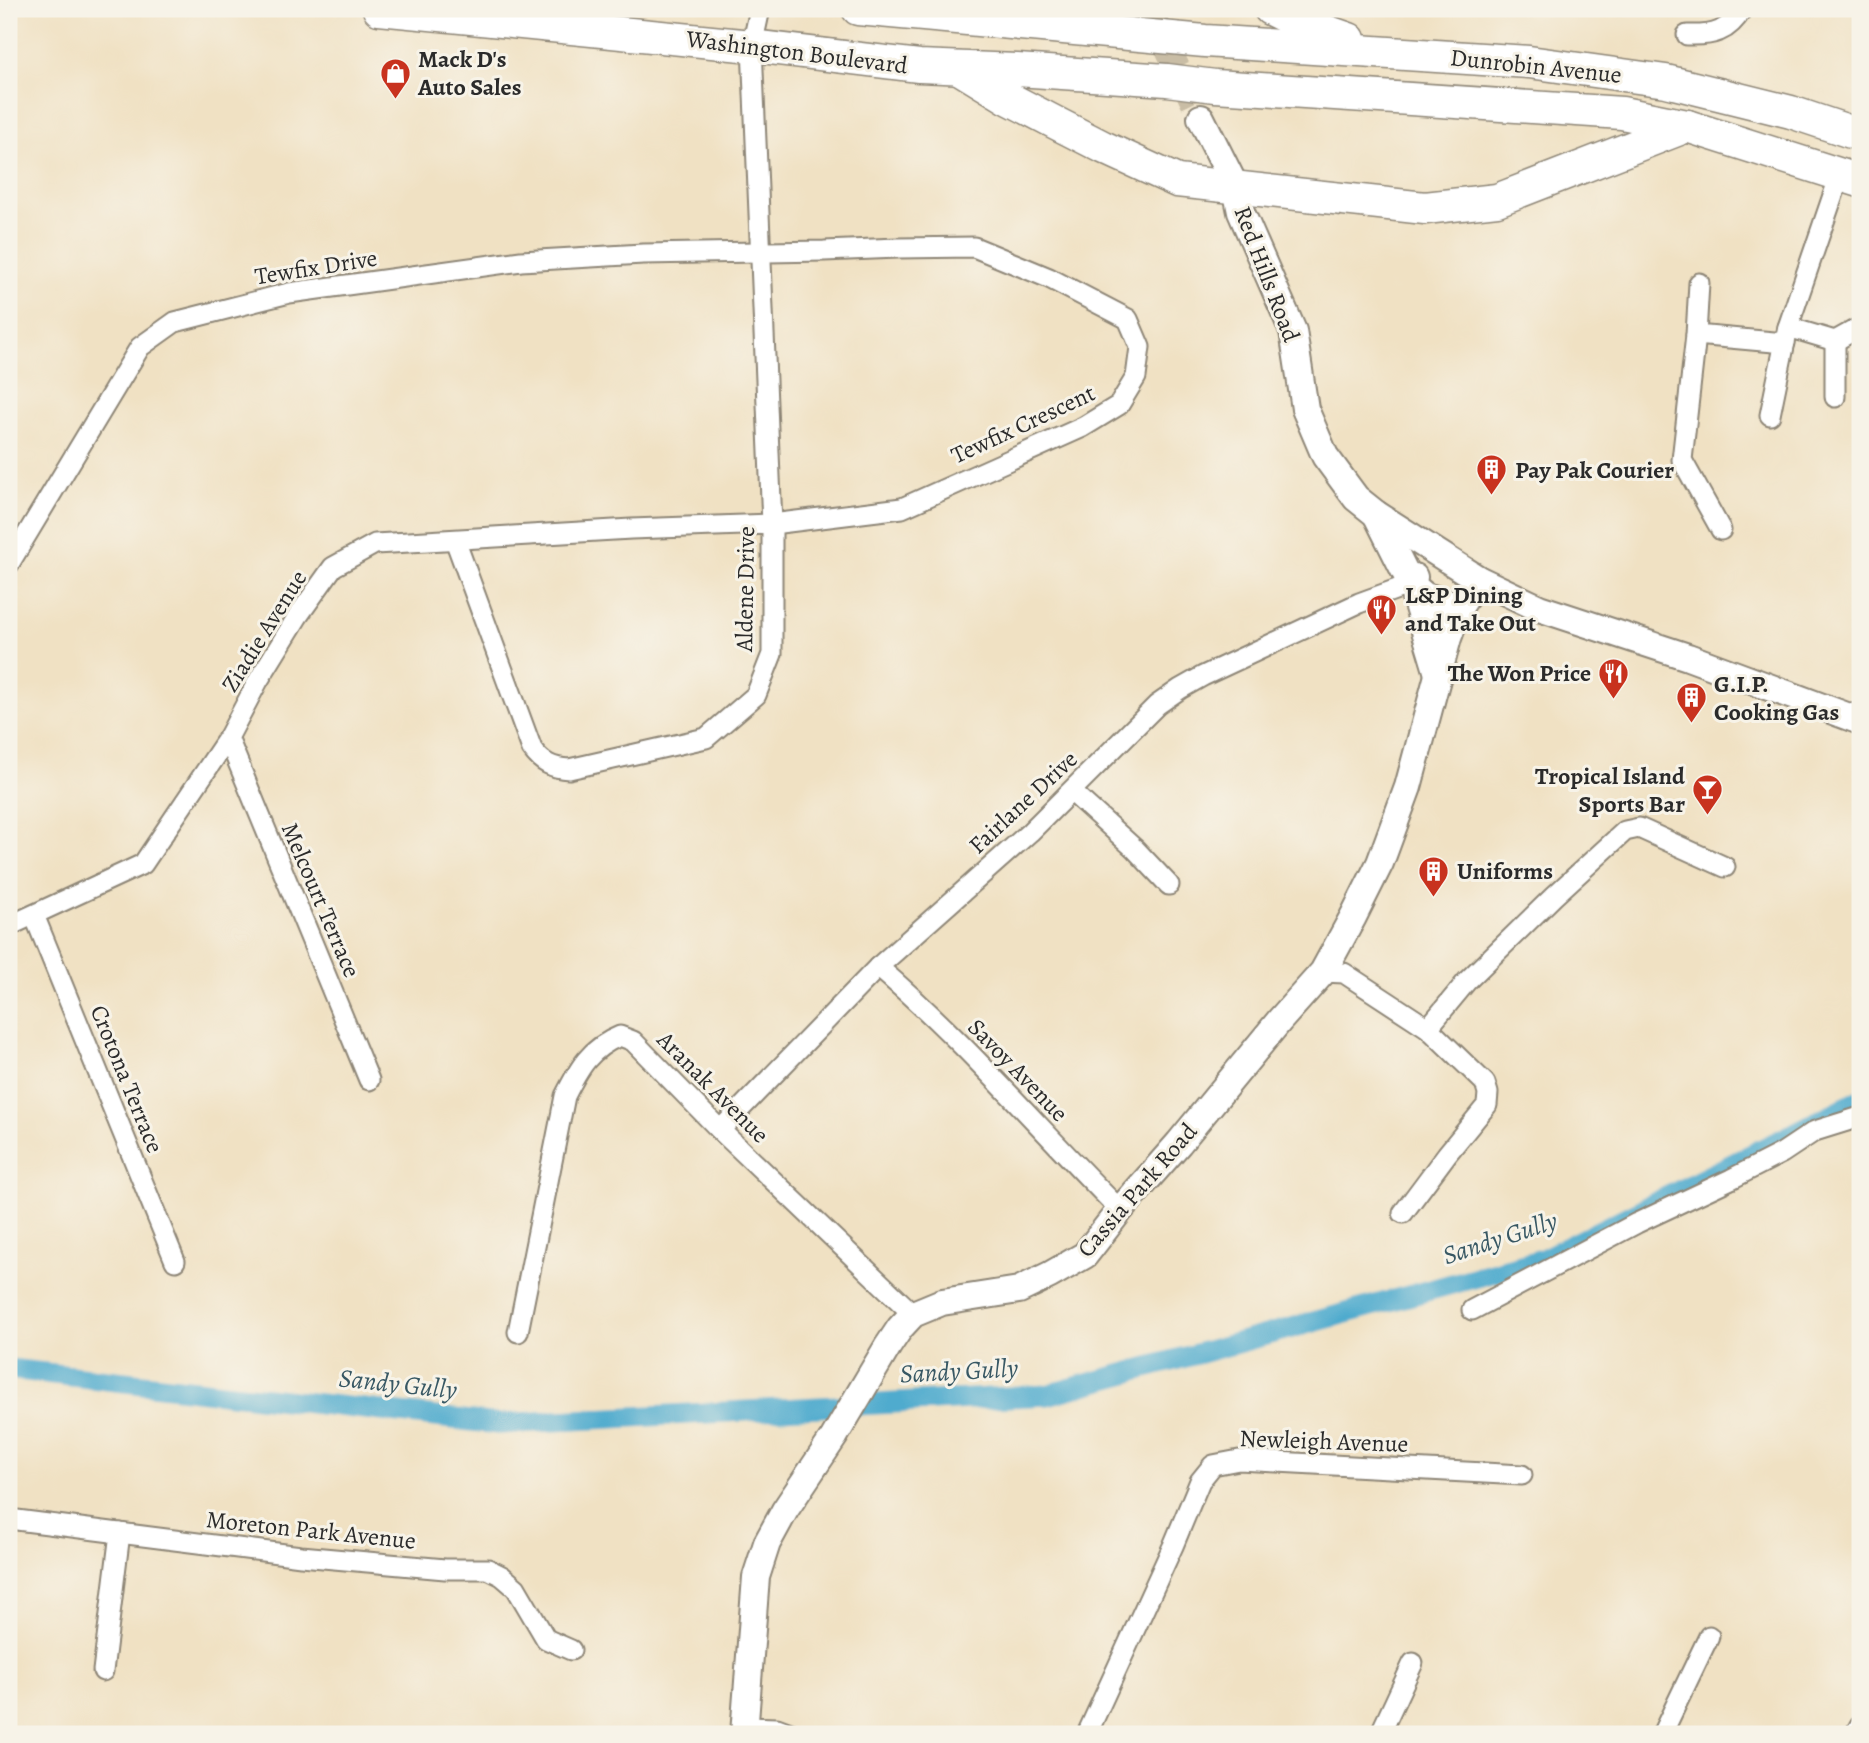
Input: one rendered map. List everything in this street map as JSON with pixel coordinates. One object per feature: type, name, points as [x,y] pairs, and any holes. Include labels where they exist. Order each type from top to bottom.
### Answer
[{"type":"highway","name":"Washington Boulevard","points":[[379,9],[752,46],[919,66],[1153,79],[1216,86]]},
{"type":"highway","name":"Dunrobin Avenue","points":[[877,9],[1205,41],[1529,62],[1666,80],[1791,112],[1860,135]]},
{"type":"highway","points":[[1270,9],[1334,35],[1404,54]]},
{"type":"highway","points":[[956,67],[1056,123],[1177,181],[1425,208],[1497,200],[1687,126]]},
{"type":"highway","name":"Dunrobin Avenue","points":[[1216,86],[1622,114],[1687,126],[1850,178]]},
{"type":"main road","name":"Red Hills Road","points":[[1201,118],[1236,188],[1241,212],[1293,331],[1305,409],[1325,456],[1356,498],[1376,514],[1478,579],[1539,608],[1688,657],[1860,720]]},
{"type":"main road","points":[[1376,514],[1410,584],[1438,675]]},
{"type":"main road","points":[[1410,584],[1430,548]]},
{"type":"main road","name":"Cassia Park Road","points":[[913,1314],[942,1302],[1019,1290],[1085,1255],[1120,1210],[1323,972],[1380,863],[1408,787],[1448,638],[1460,606],[1478,579]]},
{"type":"main road","points":[[1410,584],[1425,596],[1460,606]]},
{"type":"main road","points":[[744,1731],[756,1577],[767,1543],[888,1346],[913,1314]]},
{"type":"street","name":"Aldene Drive","points":[[455,540],[532,749],[548,765],[569,769],[706,738],[756,695],[772,654],[772,524],[752,46],[760,9]]},
{"type":"street","points":[[1687,35],[1707,36],[1722,30],[1735,21],[1742,9]]},
{"type":"street","points":[[1770,415],[1787,335],[1850,178]]},
{"type":"street","name":"Tewfix Crescent","points":[[762,252],[974,247],[1049,278],[1128,320],[1140,347],[1136,377],[1119,405],[1083,427],[902,508],[772,524]]},
{"type":"street","name":"Tewfix Drive","points":[[9,564],[140,347],[175,322],[289,293],[521,261],[643,254],[762,252]]},
{"type":"street","points":[[1699,283],[1682,460],[1721,530]]},
{"type":"street","points":[[1696,335],[1787,335],[1835,341],[1860,327]]},
{"type":"street","points":[[1835,341],[1835,397]]},
{"type":"street","name":"Ziadie Avenue","points":[[9,926],[143,863],[228,738],[258,681],[298,616],[333,568],[375,544],[631,529],[772,524]]},
{"type":"street","name":"Fairlane Drive","points":[[720,1130],[877,967],[1030,832],[1157,705],[1202,676],[1359,603],[1410,584]]},
{"type":"street","name":"Melcourt Terrace","points":[[228,738],[369,1080]]},
{"type":"street","points":[[1072,792],[1135,849],[1169,885]]},
{"type":"street","points":[[1428,1028],[1467,981],[1544,905],[1625,831],[1639,828],[1725,867]]},
{"type":"street","name":"Crotona Terrace","points":[[34,915],[175,1261]]},
{"type":"street","name":"Savoy Avenue","points":[[877,967],[914,998],[993,1076],[1120,1210]]},
{"type":"street","points":[[1323,972],[1345,973],[1428,1028],[1485,1083],[1488,1093],[1486,1105],[1403,1213]]},
{"type":"street","name":"Aranak Avenue","points":[[517,1332],[565,1096],[577,1072],[594,1050],[620,1036],[633,1041],[720,1130],[913,1314]]},
{"type":"street","points":[[1472,1310],[1625,1229],[1772,1158],[1815,1131],[1860,1117]]},
{"type":"street","name":"Newleigh Avenue","points":[[1087,1734],[1200,1481],[1213,1465],[1239,1460],[1522,1475]]},
{"type":"street","name":"Moreton Park Avenue","points":[[9,1519],[301,1556],[444,1569],[488,1569],[516,1588],[546,1639],[571,1650]]},
{"type":"street","points":[[103,1671],[120,1533]]},
{"type":"street","points":[[1662,1734],[1709,1636]]},
{"type":"street","points":[[1380,1734],[1413,1663]]},
{"type":"street","points":[[1855,1734],[1860,1725]]},
{"type":"street","points":[[744,1731],[777,1728],[793,1734]]},
{"type":"waterway","name":"Sandy Gully","points":[[9,1369],[498,1424],[1047,1395],[1543,1259],[1860,1100]]},
{"type":"tunnel","points":[[1149,9],[1201,118]]},
{"type":"place","name":"Mack D's Auto Sales","points":[[395,100]]},
{"type":"place","name":"Pay Pak Courier","points":[[1492,497]]},
{"type":"place","name":"L&P Dining and Take Out","points":[[1382,636]]},
{"type":"place","name":"The Won Price","points":[[1614,700]]},
{"type":"place","name":"G.I.P. Cooking Gas","points":[[1691,725]]},
{"type":"place","name":"Tropical Island Sports Bar","points":[[1708,817]]},
{"type":"place","name":"Uniforms","points":[[1434,898]]}]
